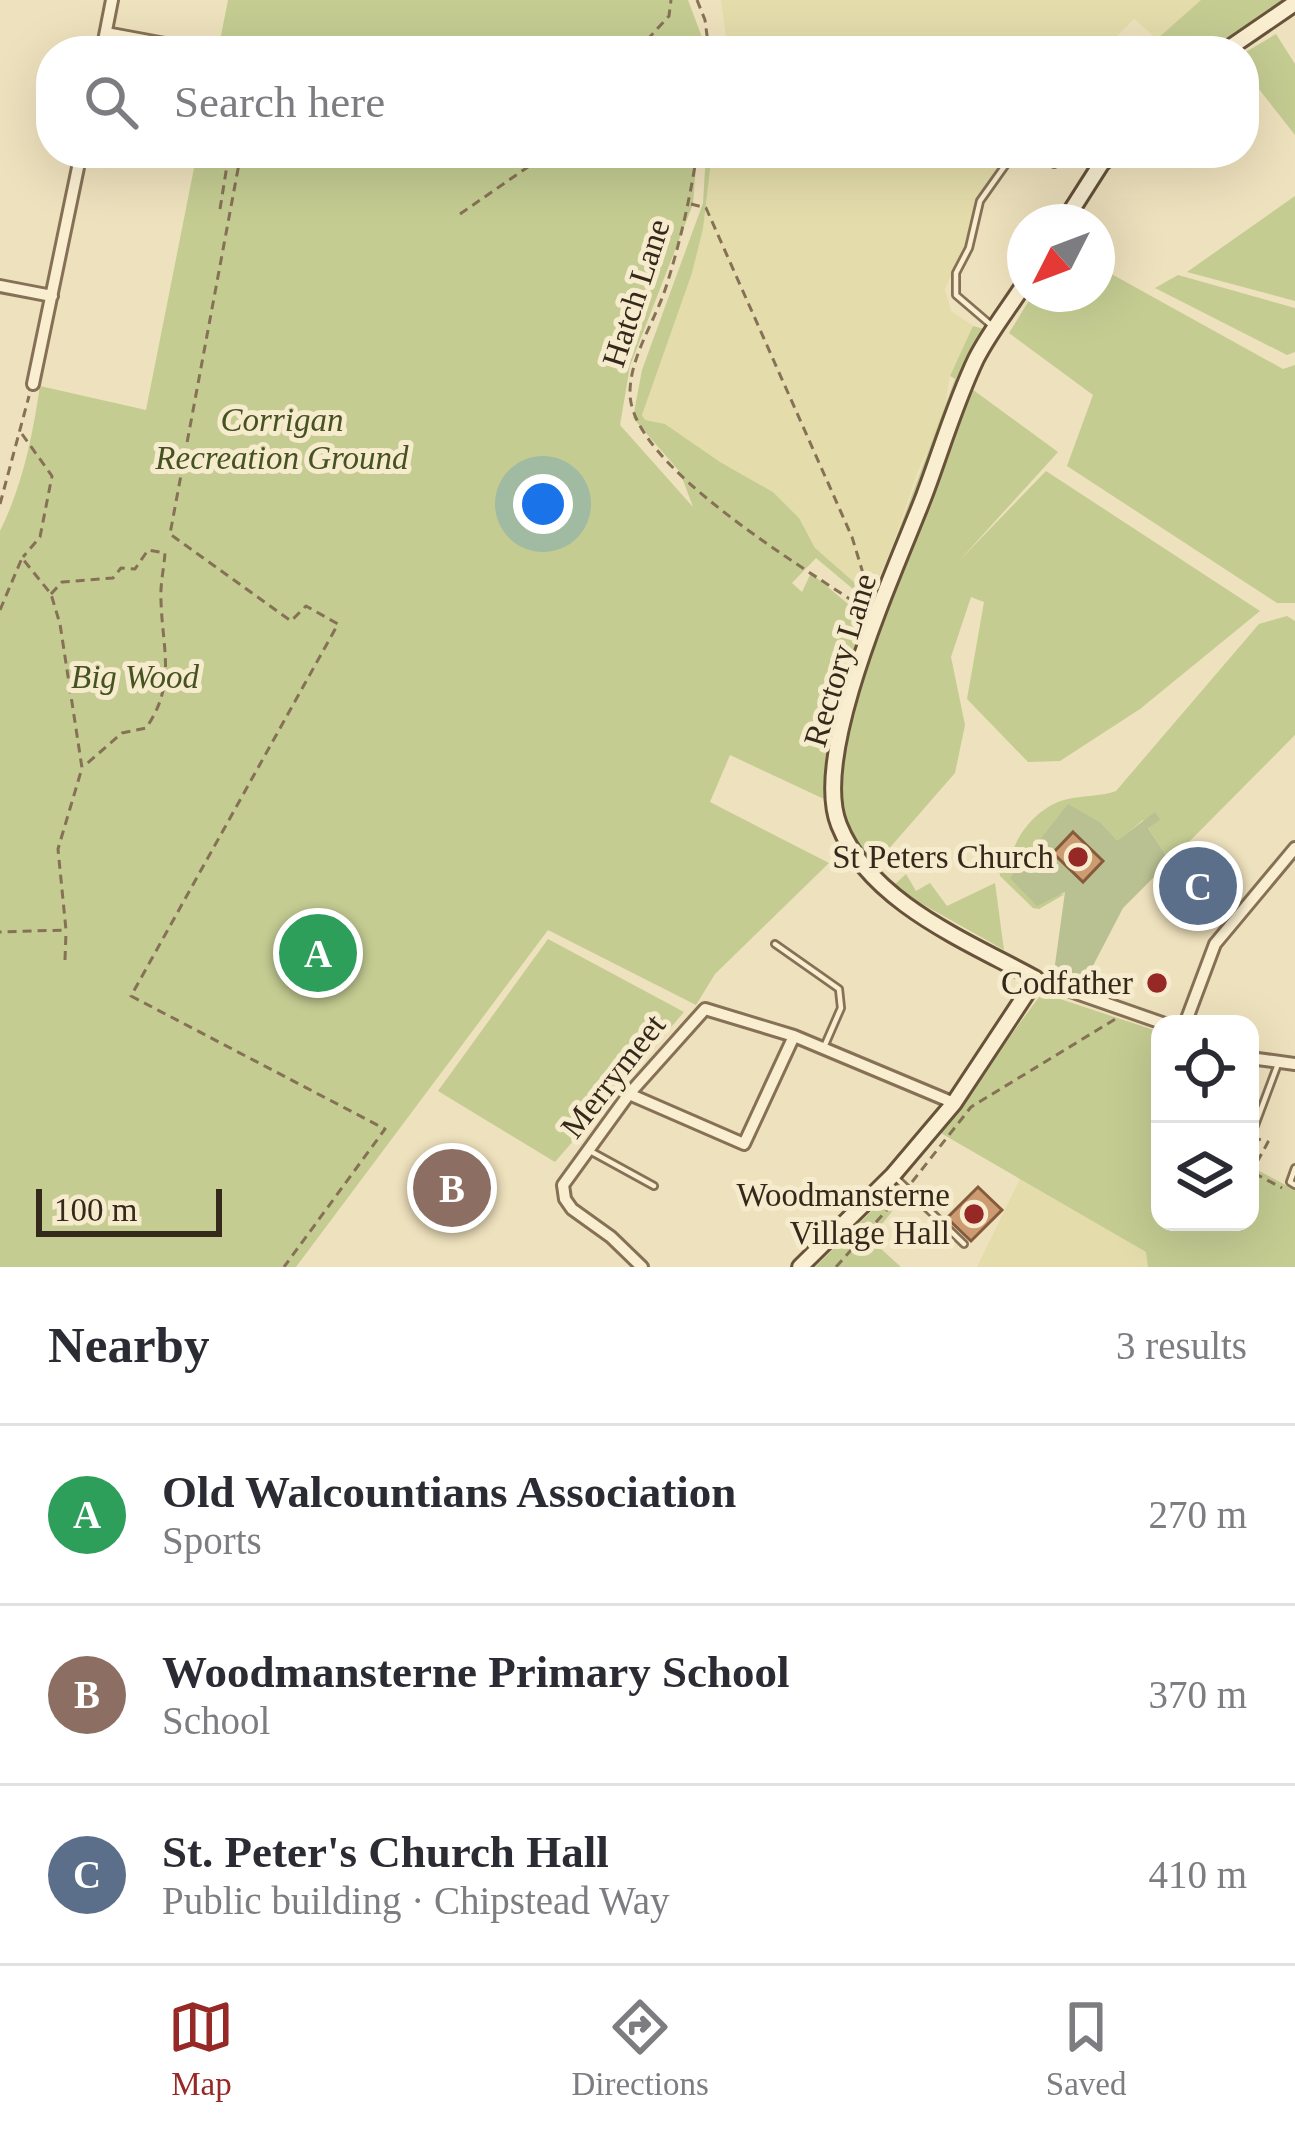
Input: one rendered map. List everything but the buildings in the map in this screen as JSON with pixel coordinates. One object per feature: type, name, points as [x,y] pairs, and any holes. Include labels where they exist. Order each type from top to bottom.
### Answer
[{"type":"main road","points":[[1247,36],[1295,4]]},
{"type":"main road","points":[[1075,204],[1098,168]]},
{"type":"main road","name":"Rectory Lane","points":[[1007,311],[976,358],[864,656],[836,752],[831,796],[839,826],[855,855],[887,891],[1036,979]]},
{"type":"main road","points":[[800,1267],[892,1175],[953,1102],[1036,979]]},
{"type":"street","points":[[105,36],[112,0]]},
{"type":"street","points":[[106,32],[126,36]]},
{"type":"street","points":[[33,384],[78,168]]},
{"type":"street","points":[[0,286],[52,296]]},
{"type":"street","points":[[1188,1015],[1216,944],[1295,848]]},
{"type":"street","points":[[1036,979],[1151,1019]]},
{"type":"street","name":"Merrymeet","points":[[642,1267],[565,1199],[563,1185],[629,1094],[704,1009],[824,1047],[953,1102]]},
{"type":"street","points":[[629,1094],[744,1149],[794,1036]]},
{"type":"street","points":[[1259,1060],[1295,1064]]},
{"type":"lane","points":[[996,328],[956,295],[956,274],[969,248],[980,201],[1003,168]]},
{"type":"lane","points":[[775,944],[839,988],[841,1008],[824,1047]]},
{"type":"lane","points":[[1256,1123],[1278,1064]]},
{"type":"lane","points":[[587,1150],[654,1186]]},
{"type":"lane","points":[[1295,1168],[1290,1182],[1295,1184]]},
{"type":"lane","points":[[892,1175],[964,1244]]},
{"type":"path","points":[[651,36],[669,16],[670,0]]},
{"type":"path","points":[[698,0],[707,36]]},
{"type":"path","points":[[220,209],[227,168]]},
{"type":"path","points":[[238,168],[170,534],[290,621],[306,606],[338,624],[131,996],[385,1129],[284,1267]]},
{"type":"path","points":[[460,214],[526,168]]},
{"type":"path","name":"Hatch Lane","points":[[689,204],[706,208],[852,537],[870,596],[869,612],[693,488],[657,454],[639,426],[630,391],[635,364],[665,290],[695,168]]},
{"type":"path","points":[[0,504],[33,384]]},
{"type":"path","points":[[0,610],[22,558],[40,537],[52,476],[22,433]]},
{"type":"path","points":[[51,594],[62,582],[113,578],[121,568],[135,569],[148,550],[165,553],[161,600],[168,644],[160,708],[146,728],[122,733],[82,768]]},
{"type":"path","points":[[22,558],[51,594],[60,624],[82,768],[58,849],[65,960]]},
{"type":"path","points":[[0,932],[66,930]]},
{"type":"path","points":[[836,1267],[971,1107],[1129,1011]]},
{"type":"path","points":[[1259,1178],[1295,1195]]},
{"type":"shaded area","points":[[721,0],[1201,0],[1160,36],[1154,36],[1134,19],[1117,36],[726,36]]},
{"type":"shaded area","points":[[710,168],[999,168],[976,201],[967,240],[945,289],[951,311],[973,326],[950,376],[942,421],[870,596],[815,548],[799,518],[773,492],[665,424],[642,415],[703,229]]},
{"type":"shaded area","points":[[1020,1179],[1146,1252],[1148,1267],[977,1267]]},
{"type":"green space","points":[[228,0],[688,0],[702,36],[221,36]]},
{"type":"green space","points":[[1201,0],[1287,0],[1236,36],[1160,36]]},
{"type":"green space","points":[[1276,34],[1295,64],[1295,135],[1259,89],[1259,44]]},
{"type":"green space","points":[[194,168],[696,168],[693,204],[630,366],[620,425],[693,507],[680,472],[633,418],[642,370],[703,203],[705,168],[710,168],[692,273],[642,415],[665,424],[773,492],[799,518],[815,548],[870,596],[866,600],[816,558],[792,583],[802,592],[811,573],[866,619],[955,379],[950,376],[973,326],[988,330],[961,381],[1058,452],[959,561],[1046,471],[1260,611],[1140,709],[1060,761],[1028,762],[967,699],[984,602],[971,597],[951,657],[965,725],[955,773],[873,867],[824,799],[730,755],[710,802],[829,863],[715,974],[696,1005],[548,930],[296,1267],[0,1267],[0,531],[26,460],[40,386],[146,410]]},
{"type":"green space","points":[[1295,196],[1295,301],[1187,272]]},
{"type":"green space","points":[[1178,275],[1295,308],[1295,352],[1287,355],[1155,288]]},
{"type":"green space","points":[[1115,276],[1283,369],[1295,365],[1295,603],[1277,603],[1067,466],[1093,395],[1009,333],[1022,312],[1115,312]]},
{"type":"green space","points":[[1287,616],[1295,621],[1295,735],[1170,861],[1143,820],[1117,842],[1101,823],[1055,895],[1065,894],[1039,909],[1000,876],[999,868],[1009,866],[1015,845],[1037,815],[1057,802],[1116,791],[1259,624]]},
{"type":"green space","points":[[1068,804],[1101,823],[1117,841],[1155,812],[1160,820],[1148,828],[1170,861],[1123,908],[1084,983],[1054,972],[1065,892],[1037,906],[1010,878]]},
{"type":"green space","points":[[906,874],[916,891],[930,883],[947,906],[995,883],[1004,950],[892,887]]},
{"type":"green space","points":[[548,939],[684,1012],[555,1162],[438,1091]]},
{"type":"green space","points":[[1042,993],[1151,1029],[1151,1231],[1259,1231],[1259,1171],[1295,1190],[1295,1267],[1148,1267],[1146,1252],[939,1132]]},
{"type":"green space","points":[[898,1185],[906,1194],[870,1239],[901,1267],[815,1267]]},
{"type":"place","name":"St Peters Church","points":[[1078,857]]},
{"type":"place","name":"St. Peter's Church Hall","points":[[1198,886]]},
{"type":"place","name":"Old Walcountians Association","points":[[318,953]]},
{"type":"place","name":"Codfather","points":[[1157,983]]},
{"type":"place","name":"Woodmansterne Primary School","points":[[452,1188]]},
{"type":"place","name":"Woodmansterne Village Hall","points":[[974,1214]]},
{"type":"park label","name":"Corrigan Recreation Ground","points":[[282,439]]},
{"type":"park label","name":"Big Wood","points":[[135,677]]}]
